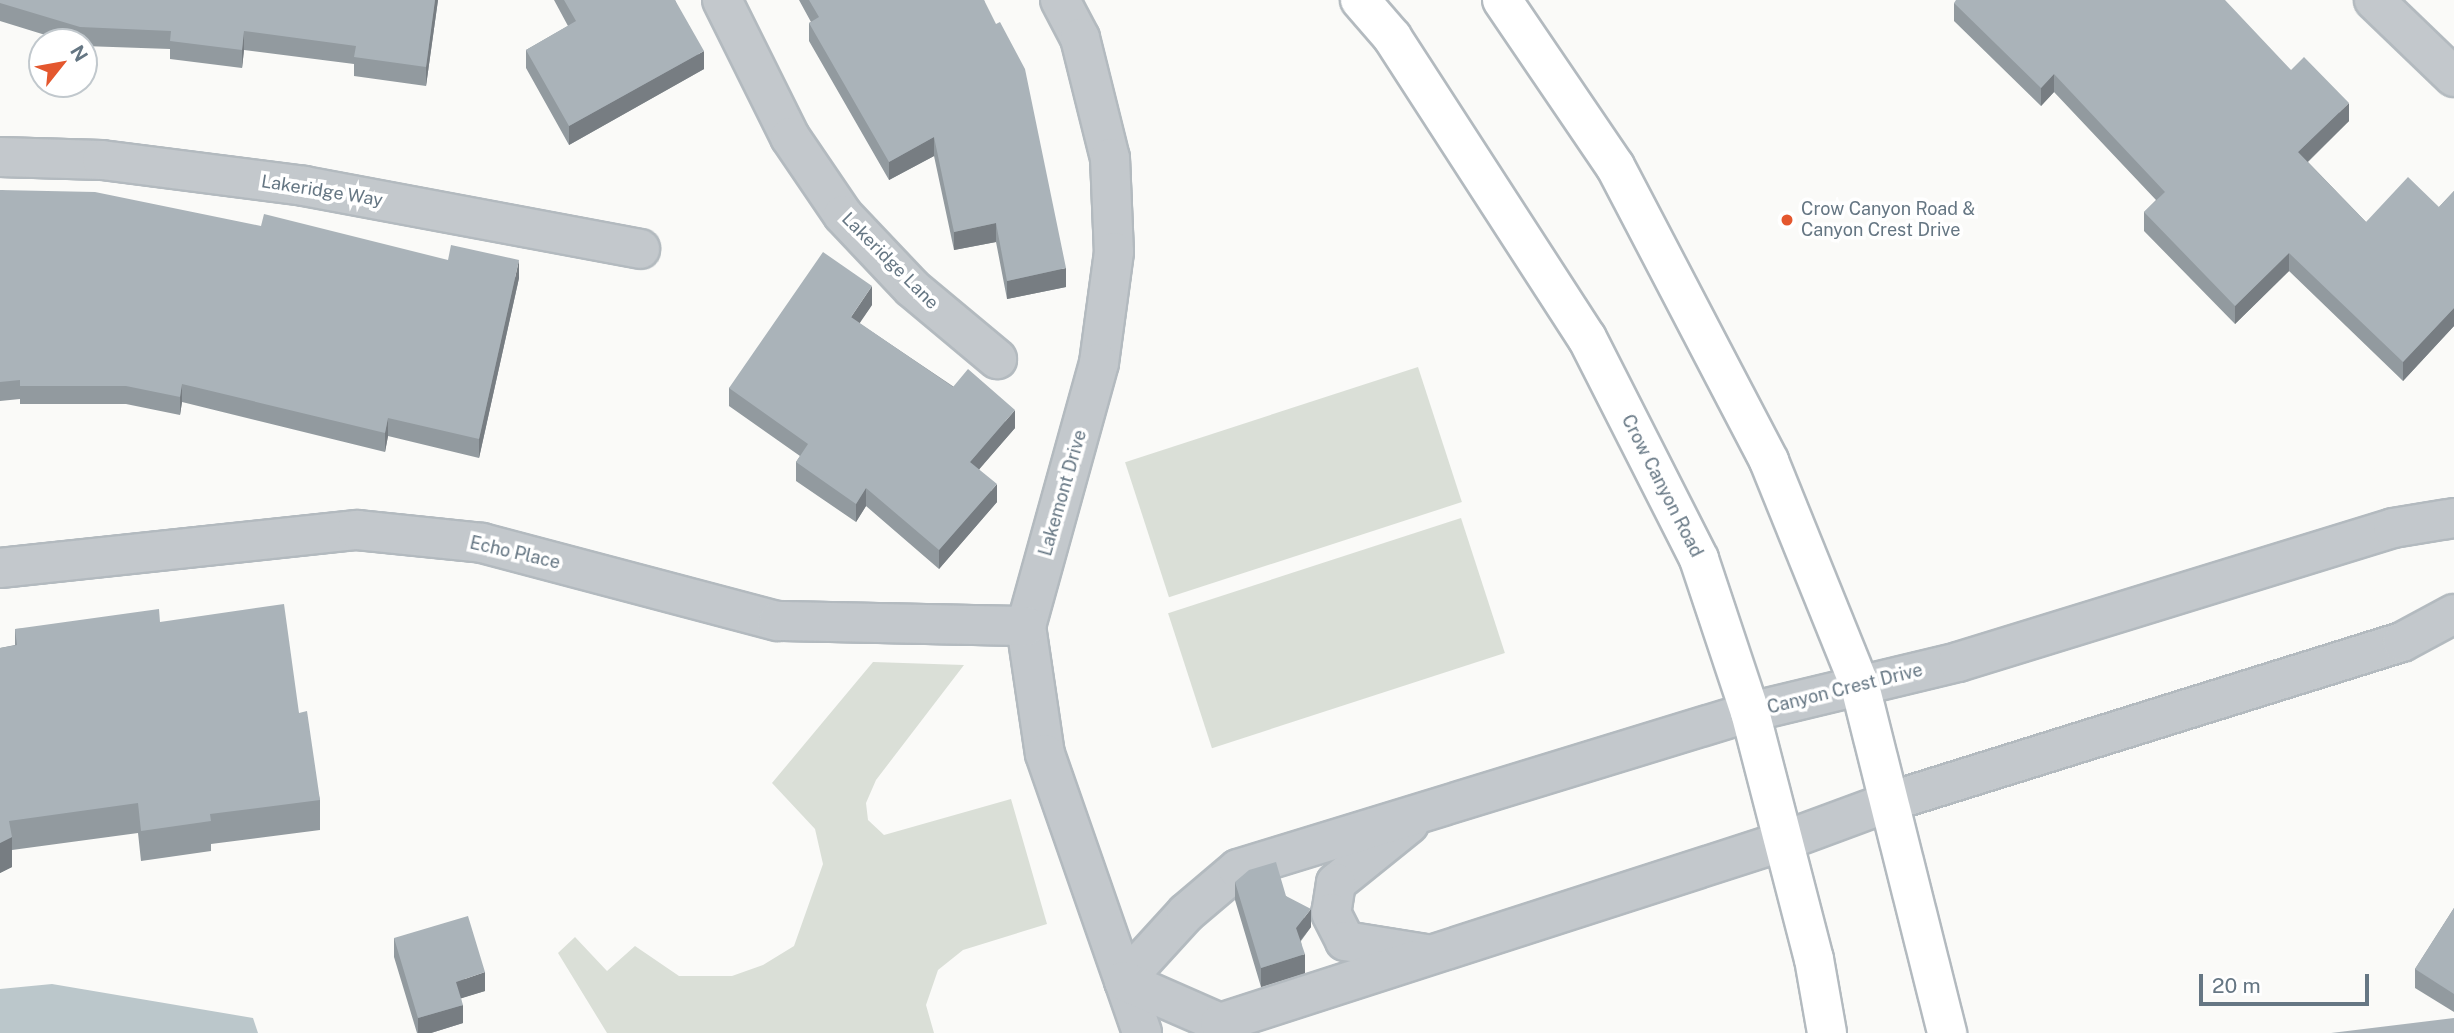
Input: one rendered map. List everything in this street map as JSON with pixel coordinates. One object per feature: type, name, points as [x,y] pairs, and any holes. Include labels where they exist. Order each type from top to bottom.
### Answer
[{"type":"main road","name":"Crow Canyon Road","points":[[1360,0],[1392,37],[1587,338],[1699,559],[1750,712],[1814,959],[1827,1033]]},
{"type":"main road","points":[[1502,0],[1615,166],[1769,461],[1860,686],[1892,801],[1947,1033]]},
{"type":"street","name":"Lakeridge Lane","points":[[722,0],[790,137],[843,215],[912,288],[998,359]]},
{"type":"street","name":"Lakemont Drive","points":[[1060,0],[1080,38],[1110,158],[1114,252],[1099,363],[1026,626],[1045,754],[1143,1033]]},
{"type":"street","points":[[2374,0],[2454,77]]},
{"type":"street","name":"Lakeridge Way","points":[[0,157],[102,160],[304,186],[640,249]]},
{"type":"street","name":"Canyon Crest Drive","points":[[1124,981],[1186,913],[1238,869],[1750,712],[1958,662],[2393,528],[2454,518]]},
{"type":"street","name":"Echo Place","points":[[0,568],[357,530],[482,543],[778,621],[1026,626]]},
{"type":"street","points":[[1124,981],[1220,1023],[1782,842],[1892,801],[2402,642],[2454,614]]},
{"type":"street","points":[[1424,811],[1336,883],[1331,913],[1345,942],[1435,955]]},
{"type":"shaded area","points":[[1418,367],[1462,502],[1169,597],[1125,462]]},
{"type":"shaded area","points":[[1461,518],[1505,653],[1212,748],[1168,613]]},
{"type":"shaded area","points":[[873,662],[964,665],[876,780],[866,803],[868,820],[884,835],[1011,799],[1047,924],[963,950],[938,970],[926,1005],[934,1033],[607,1033],[558,953],[575,937],[607,971],[635,946],[679,976],[732,976],[763,965],[794,946],[823,864],[815,829],[772,783]]},
{"type":"shaded area","points":[[52,984],[253,1018],[258,1033],[0,1033],[0,989]]},
{"type":"building","points":[[0,0],[435,0],[426,67],[354,57],[356,46],[244,31],[242,50],[170,41],[171,31],[80,27],[0,3]]},
{"type":"building","points":[[564,0],[675,0],[704,51],[569,126],[526,50],[576,21]]},
{"type":"building","points":[[809,0],[984,0],[996,24],[1000,22],[1025,69],[1066,268],[1007,281],[996,223],[954,232],[934,137],[889,162],[809,23],[819,17]]},
{"type":"building","points":[[1956,0],[2225,0],[2291,70],[2304,57],[2349,103],[2298,152],[2366,222],[2408,177],[2439,207],[2454,191],[2454,308],[2403,362],[2289,253],[2235,306],[2144,212],[2165,192],[2054,74],[2041,88],[1954,3]]},
{"type":"building","points":[[0,190],[95,192],[261,226],[264,214],[448,260],[451,245],[519,260],[479,439],[388,418],[385,433],[182,384],[180,397],[126,386],[20,386],[20,380],[0,382]]},
{"type":"building","points":[[823,252],[872,286],[851,317],[953,387],[968,369],[1015,410],[970,462],[997,484],[939,550],[866,488],[856,504],[796,462],[808,444],[729,388]]},
{"type":"building","points":[[284,604],[299,713],[307,711],[320,800],[210,814],[211,821],[141,831],[138,803],[9,821],[12,837],[0,843],[0,648],[17,645],[15,629],[159,609],[160,622]]},
{"type":"building","points":[[1276,862],[1286,896],[1311,909],[1296,928],[1305,954],[1261,968],[1235,882],[1249,870]]},
{"type":"building","points":[[2454,908],[2454,994],[2415,969]]},
{"type":"building","points":[[468,916],[485,972],[456,982],[463,1005],[418,1018],[394,938]]},
{"type":"building","points":[[2454,1018],[2454,1033],[2331,1033]]},
{"type":"place","name":"Crow Canyon Road & Canyon Crest Drive","points":[[1787,220]]}]
